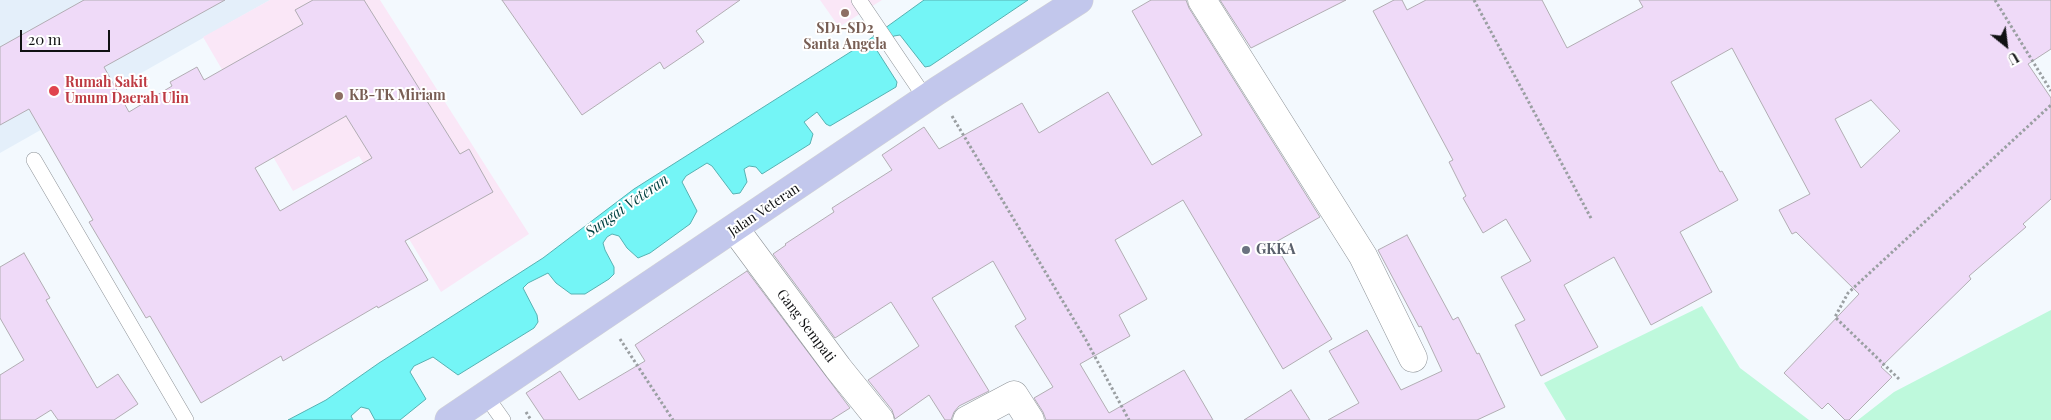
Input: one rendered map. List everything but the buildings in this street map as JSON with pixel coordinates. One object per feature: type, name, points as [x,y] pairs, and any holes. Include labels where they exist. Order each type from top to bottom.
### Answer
[{"type":"main road","name":"Jalan Veteran","points":[[449,420],[735,229],[925,90],[1079,0]]},
{"type":"street","points":[[1202,0],[1363,256],[1413,358]]},
{"type":"street","name":"Gang Sempati","points":[[735,229],[838,368],[880,420]]},
{"type":"street","points":[[967,420],[1014,395],[1030,420]]},
{"type":"lane","points":[[859,0],[925,90]]},
{"type":"lane","points":[[34,160],[186,420]]},
{"type":"lane","points":[[486,396],[503,420]]},
{"type":"path","points":[[1474,0],[1592,220]]},
{"type":"path","points":[[1995,0],[2051,91]]},
{"type":"path","points":[[925,90],[1086,340],[1129,420]]},
{"type":"path","points":[[1899,379],[1834,317],[1848,293],[2051,105]]},
{"type":"path","points":[[605,316],[674,420]]},
{"type":"shaded area","name":"Rumah Sakit Umum Daerah Ulin","points":[[0,0],[270,0],[0,153]]},
{"type":"shaded area","name":"KB-TK Miriam","points":[[270,0],[380,0],[529,234],[441,292],[359,156],[293,191],[203,37]]},
{"type":"shaded area","name":"SD1-SD2 Santa Angela","points":[[820,0],[882,0],[839,27]]},
{"type":"green space","points":[[1702,306],[1740,368],[1809,420],[1566,420],[1544,383]]},
{"type":"green space","points":[[2051,310],[2051,420],[1858,420],[1894,392]]},
{"type":"water","name":"Sungai Veteran","points":[[924,0],[1028,0],[930,66],[925,67],[900,35],[894,36],[876,49],[897,82],[896,87],[830,126],[826,124],[817,112],[804,122],[813,134],[810,144],[762,174],[756,167],[749,166],[744,169],[747,182],[740,193],[733,194],[712,166],[707,163],[686,176],[682,182],[697,211],[690,224],[650,253],[638,258],[627,248],[619,236],[612,234],[607,237],[603,243],[614,267],[614,274],[585,294],[571,294],[556,283],[548,273],[528,283],[523,288],[537,315],[538,322],[534,328],[458,375],[433,357],[414,366],[410,372],[426,399],[400,420],[375,420],[369,409],[361,407],[351,416],[353,420],[288,420],[326,400],[379,363],[543,258],[634,189],[863,44]]},
{"type":"place","name":"SD1-SD2 Santa Angela","points":[[845,13]]},
{"type":"place","name":"Rumah Sakit Umum Daerah Ulin","points":[[54,91]]},
{"type":"place","name":"KB-TK Miriam","points":[[339,96]]},
{"type":"place","name":"GKKA","points":[[1246,250]]}]
